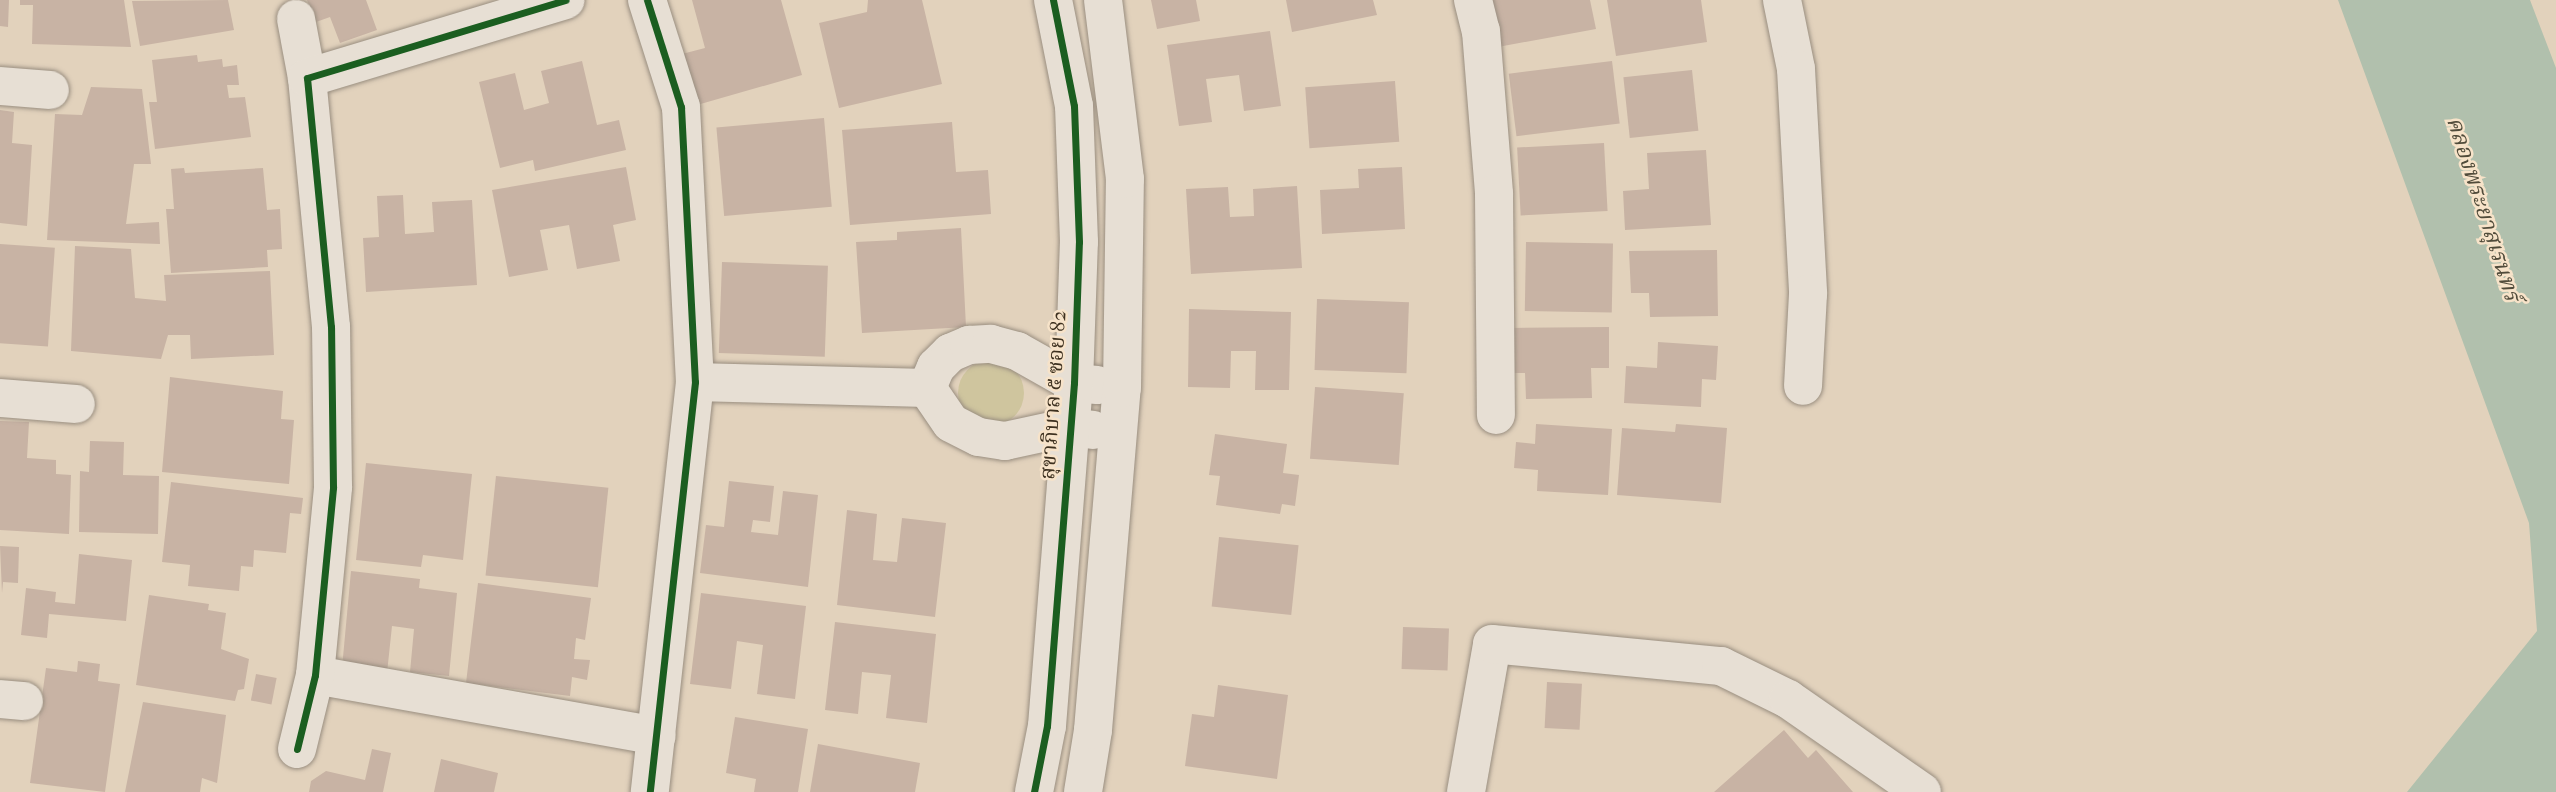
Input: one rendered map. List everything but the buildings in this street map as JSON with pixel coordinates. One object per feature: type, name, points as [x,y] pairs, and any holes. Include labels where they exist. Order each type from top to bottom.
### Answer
[{"type":"street","points":[[307,78],[565,0]]},
{"type":"street","points":[[647,0],[681,107],[695,382],[650,792]]},
{"type":"street","name":"สุขาภิบาล ๕ ซอย 82","points":[[1034,792],[1047,726],[1074,383],[1079,242],[1074,106],[1053,0]]},
{"type":"street","points":[[1083,792],[1093,730],[1122,388],[1125,179],[1103,0]]},
{"type":"street","points":[[1474,0],[1481,31],[1494,194],[1496,415]]},
{"type":"street","points":[[1782,0],[1796,69],[1808,294],[1803,386]]},
{"type":"street","points":[[296,19],[307,78],[331,327],[333,487],[314,675],[297,750]]},
{"type":"street","points":[[0,86],[50,90]]},
{"type":"street","points":[[926,388],[936,367],[950,353],[969,345],[991,344],[1017,351],[1074,383],[1122,388]]},
{"type":"street","points":[[695,382],[926,388]]},
{"type":"street","points":[[926,388],[951,423],[979,437],[1005,441],[1069,427],[1119,433]]},
{"type":"street","points":[[0,398],[76,404]]},
{"type":"street","points":[[1466,792],[1492,644],[1721,666],[1788,699],[1922,792]]},
{"type":"street","points":[[314,675],[657,736]]},
{"type":"shaded area","points":[[984,360],[998,360],[1010,365],[1019,374],[1024,393],[1022,406],[1015,417],[998,426],[984,426],[972,421],[963,412],[958,400],[958,386],[963,374],[972,365]]},
{"type":"water","name":"คลองพระยาสุเรนทร์","points":[[2338,0],[2530,0],[2556,68],[2556,792],[2407,792],[2537,631],[2529,523]]},
{"type":"cycle path","points":[[297,749],[315,675],[333,487],[331,327],[307,78],[565,0]]},
{"type":"cycle path","points":[[647,0],[681,107],[695,382],[650,792]]},
{"type":"cycle path","points":[[1034,792],[1047,726],[1074,383],[1079,242],[1074,106],[1053,0]]}]
